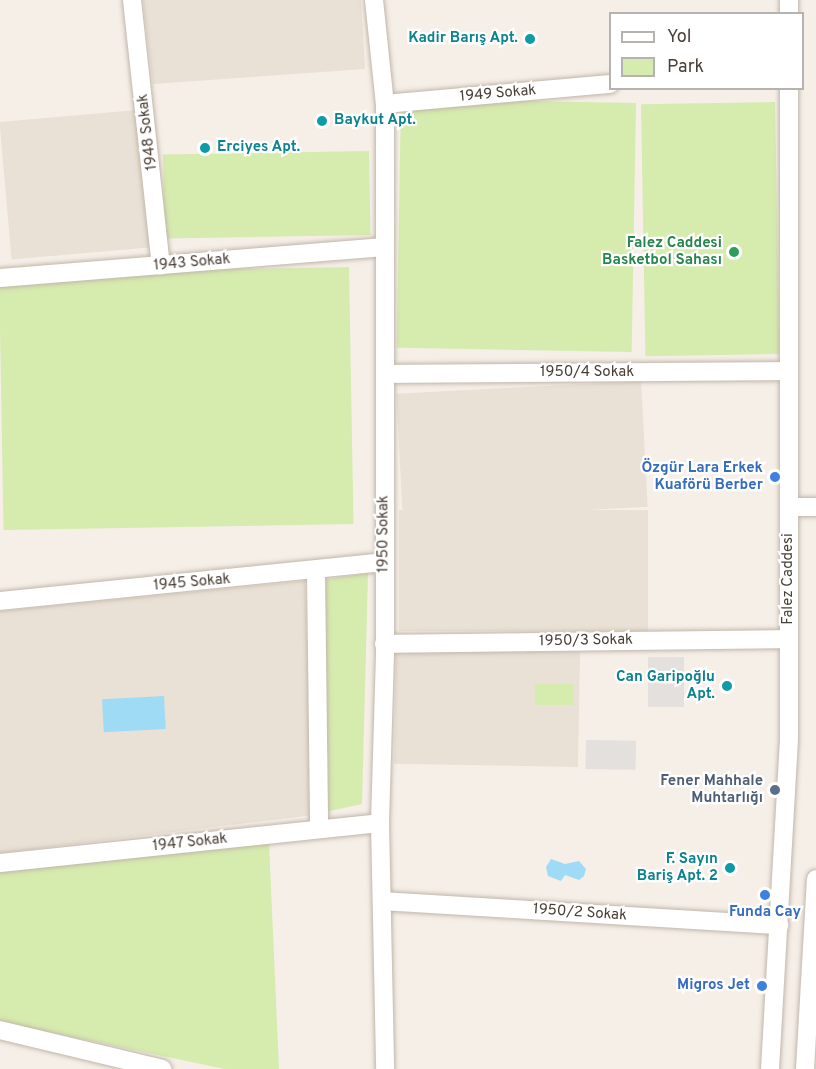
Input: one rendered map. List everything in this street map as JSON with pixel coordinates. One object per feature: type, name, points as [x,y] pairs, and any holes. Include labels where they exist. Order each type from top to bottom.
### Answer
[{"type":"street","name":"1948 Sokak","points":[[132,0],[161,265]]},
{"type":"street","name":"1950 Sokak","points":[[374,0],[385,104],[384,644],[380,823],[385,1069]]},
{"type":"street","name":"1949 Sokak","points":[[385,104],[609,84]]},
{"type":"street","name":"Falez Caddesi","points":[[770,1069],[789,739],[789,90]]},
{"type":"street","name":"1943 Sokak","points":[[0,278],[385,247]]},
{"type":"street","name":"1950/4 Sokak","points":[[385,374],[789,371]]},
{"type":"street","points":[[789,507],[816,507]]},
{"type":"street","name":"1945 Sokak","points":[[0,601],[316,571],[384,562]]},
{"type":"street","points":[[316,571],[319,829]]},
{"type":"street","name":"1950/3 Sokak","points":[[384,644],[789,639]]},
{"type":"street","name":"1947 Sokak","points":[[0,863],[380,823]]},
{"type":"street","points":[[805,1069],[816,879]]},
{"type":"street","name":"1950/2 Sokak","points":[[382,901],[778,925]]},
{"type":"street","points":[[0,1030],[152,1068]]},
{"type":"shaded area","points":[[143,0],[361,0],[365,69],[153,84]]},
{"type":"shaded area","points":[[137,110],[149,247],[12,260],[0,122]]},
{"type":"shaded area","points":[[641,381],[648,507],[403,520],[396,394]]},
{"type":"shaded area","points":[[399,510],[648,510],[648,631],[399,631]]},
{"type":"shaded area","points":[[305,581],[314,815],[0,853],[0,611]]},
{"type":"shaded area","points":[[396,649],[580,652],[578,767],[394,764]]},
{"type":"shaded area","points":[[648,657],[684,657],[684,707],[648,707]]},
{"type":"shaded area","points":[[586,740],[636,741],[635,770],[585,769]]},
{"type":"green space","points":[[401,99],[636,103],[632,352],[397,348]]},
{"type":"green space","points":[[775,102],[779,354],[645,356],[641,104]]},
{"type":"green space","points":[[369,151],[370,235],[164,239],[163,155]]},
{"type":"green space","points":[[349,267],[353,524],[4,530],[0,273]]},
{"type":"green space","points":[[368,573],[362,804],[325,812],[323,580]]},
{"type":"green space","points":[[535,684],[573,684],[573,705],[535,705]]},
{"type":"green space","points":[[269,843],[279,1069],[225,1069],[0,1022],[0,872]]},
{"type":"water","points":[[164,696],[166,729],[104,732],[102,699]]},
{"type":"water","points":[[551,859],[565,864],[579,861],[586,869],[584,876],[579,880],[565,875],[561,881],[548,876],[546,867]]},
{"type":"place","name":"Kadir Barış Apt.","points":[[530,39]]},
{"type":"place","name":"Baykut Apt.","points":[[322,121]]},
{"type":"place","name":"Erciyes Apt.","points":[[205,148]]},
{"type":"place","name":"Falez Caddesi Basketbol Sahası","points":[[734,252]]},
{"type":"place","name":"Özgür Lara Erkek Kuaförü Berber","points":[[775,477]]},
{"type":"place","name":"Can Garipoğlu Apt.","points":[[727,686]]},
{"type":"place","name":"Fener Mahhale Muhtarlığı","points":[[775,790]]},
{"type":"place","name":"F. Sayın Bariş Apt. 2","points":[[730,868]]},
{"type":"place","name":"Funda Cay","points":[[765,895]]},
{"type":"place","name":"Migros Jet","points":[[762,986]]}]
